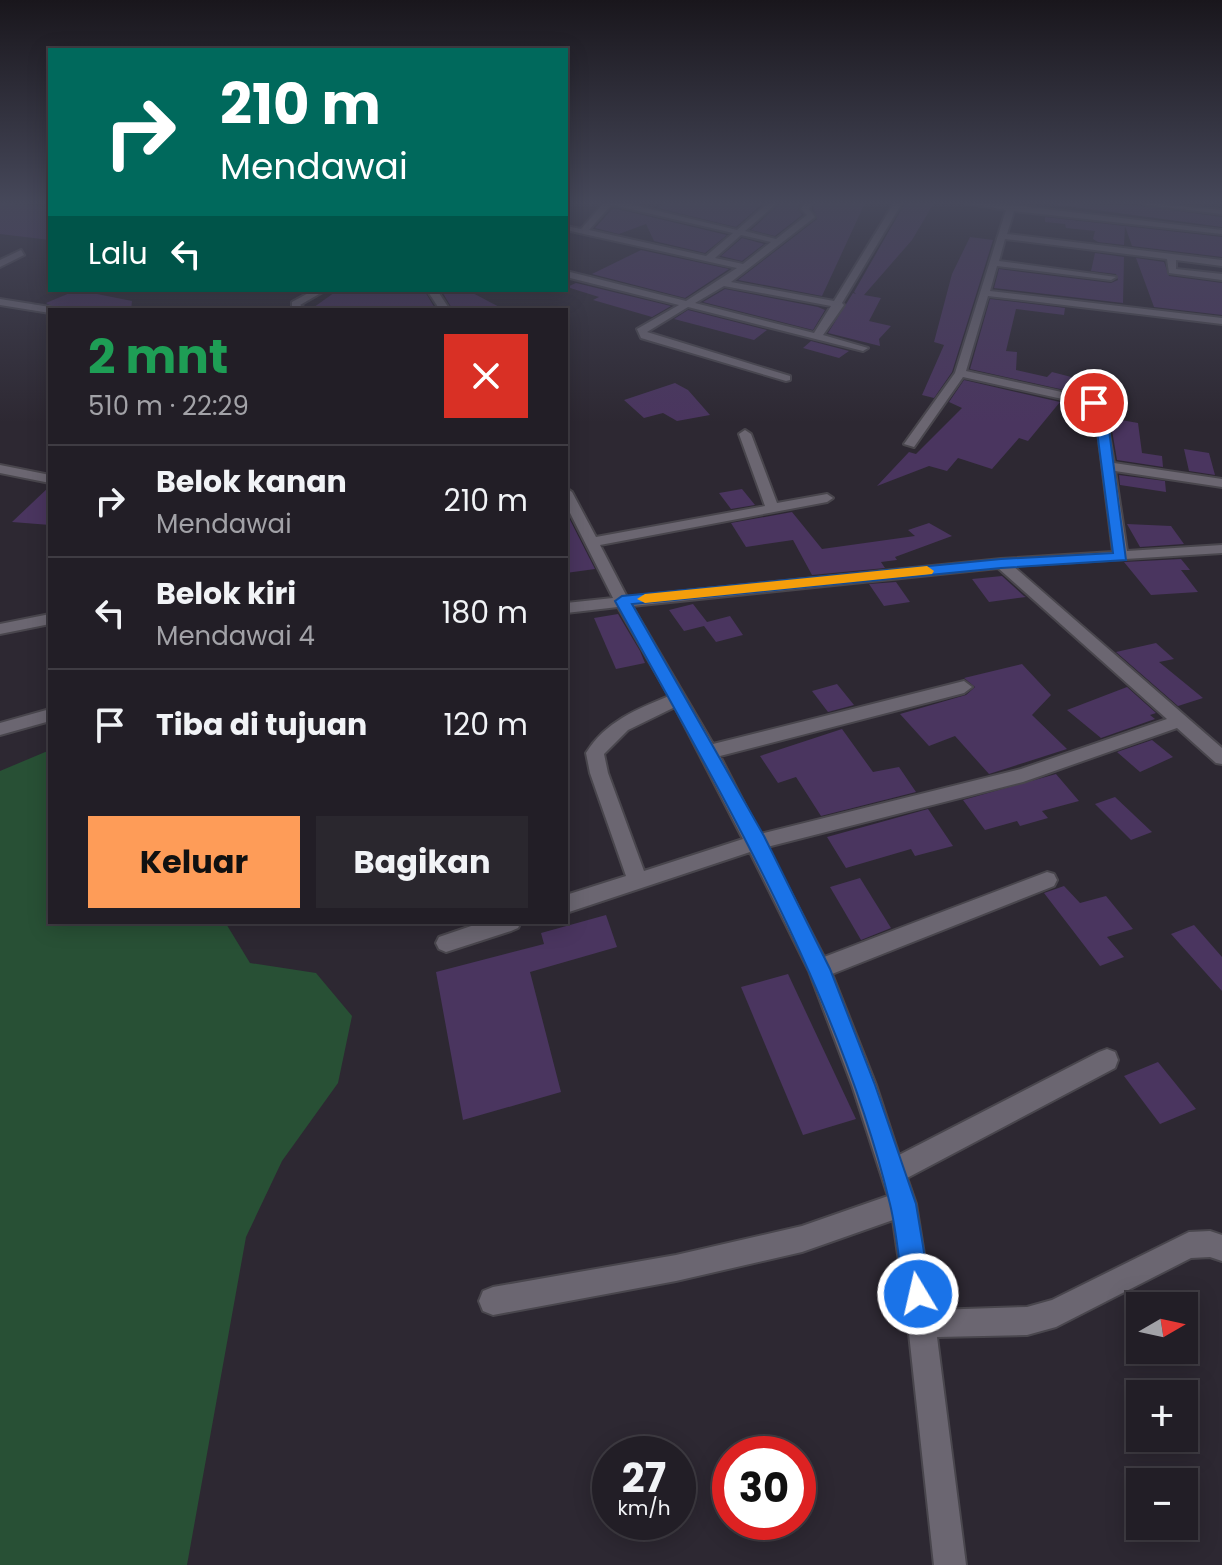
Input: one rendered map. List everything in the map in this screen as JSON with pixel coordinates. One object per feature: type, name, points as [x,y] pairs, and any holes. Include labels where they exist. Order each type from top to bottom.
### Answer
[{"type":"street","points":[[574,276],[863,348]]},
{"type":"street","points":[[733,276],[641,333],[786,378]]},
{"type":"street","points":[[818,335],[839,305],[851,276]]},
{"type":"street","points":[[910,444],[960,373],[990,276]]},
{"type":"street","points":[[1103,276],[1111,277]]},
{"type":"street","points":[[723,283],[839,305]]},
{"type":"street","points":[[295,308],[295,304],[317,292]]},
{"type":"street","points":[[984,293],[1222,321]]},
{"type":"street","points":[[0,302],[48,310]]},
{"type":"street","points":[[960,373],[1094,403],[1100,407],[1121,557]]},
{"type":"street","points":[[745,434],[772,507]]},
{"type":"street","points":[[1110,466],[1222,483]]},
{"type":"street","points":[[0,469],[48,479]]},
{"type":"street","points":[[568,496],[622,601],[757,842],[819,969],[864,1085],[903,1204],[922,1324],[950,1565]]},
{"type":"street","points":[[593,542],[827,498]]},
{"type":"street","points":[[568,608],[1001,563],[1222,549]]},
{"type":"street","points":[[1001,563],[1222,758]]},
{"type":"street","points":[[0,629],[48,619]]},
{"type":"street","points":[[709,752],[964,687]]},
{"type":"street","points":[[638,881],[595,753],[616,729],[635,716],[678,699]]},
{"type":"street","points":[[0,729],[48,716]]},
{"type":"street","points":[[568,903],[757,842],[1023,775],[1179,721]]},
{"type":"street","points":[[819,969],[1047,880]]},
{"type":"street","points":[[446,943],[505,924]]},
{"type":"street","points":[[892,1172],[1107,1060]]},
{"type":"street","points":[[493,1301],[676,1268],[802,1239],[903,1204]]},
{"type":"street","points":[[922,1324],[1027,1321],[1056,1313],[1189,1245],[1210,1244],[1222,1248]]},
{"type":"green space","points":[[48,751],[48,924],[226,924],[250,963],[316,973],[352,1016],[338,1083],[282,1161],[246,1237],[187,1565],[0,1565],[0,771]]},
{"type":"building","points":[[600,276],[718,276],[685,298]]},
{"type":"building","points":[[743,276],[831,276],[822,296],[738,280]]},
{"type":"building","points":[[863,276],[881,276],[864,295],[881,298],[869,321],[891,326],[879,339],[880,346],[828,333],[853,293],[856,294],[854,292]]},
{"type":"building","points":[[951,276],[982,276],[952,372],[934,398],[922,395],[944,345],[934,342]]},
{"type":"building","points":[[997,276],[1055,276],[1111,283],[1118,280],[1117,276],[1124,276],[1123,303],[994,288]]},
{"type":"building","points":[[1143,276],[1222,283],[1222,315],[1154,307]]},
{"type":"building","points":[[576,283],[671,306],[652,317],[593,300],[599,297],[568,287]]},
{"type":"building","points":[[725,289],[825,310],[813,330],[703,302]]},
{"type":"building","points":[[72,292],[132,301],[131,308],[55,308],[46,303]]},
{"type":"building","points":[[335,292],[425,292],[435,308],[313,308]]},
{"type":"building","points":[[442,292],[471,292],[501,308],[452,308]]},
{"type":"building","points":[[990,299],[1065,308],[1064,315],[1016,309],[1006,351],[1017,352],[1016,370],[1047,377],[1052,372],[1079,379],[1069,391],[970,369]]},
{"type":"building","points":[[688,310],[767,330],[754,340],[674,319]]},
{"type":"building","points":[[811,341],[849,351],[839,358],[803,348]]},
{"type":"building","points":[[964,380],[1060,402],[1028,441],[1019,438],[992,469],[958,458],[947,471],[929,466],[877,486],[909,452],[916,454],[962,408],[949,402]]},
{"type":"building","points":[[675,383],[688,390],[710,415],[677,421],[663,413],[644,418],[624,400]]},
{"type":"building","points":[[1110,418],[1138,423],[1142,453],[1162,456],[1163,467],[1117,460]]},
{"type":"building","points":[[1184,449],[1209,453],[1215,475],[1189,471]]},
{"type":"building","points":[[1119,475],[1165,481],[1166,492],[1120,485]]},
{"type":"building","points":[[48,488],[48,525],[12,522]]},
{"type":"building","points":[[742,489],[755,505],[731,509],[719,493]]},
{"type":"building","points":[[792,512],[822,549],[915,536],[908,530],[929,523],[952,536],[895,557],[897,560],[881,562],[885,568],[812,575],[793,540],[746,547],[731,523]]},
{"type":"building","points":[[568,516],[595,569],[568,573]]},
{"type":"building","points":[[1127,524],[1171,526],[1184,544],[1140,547]]},
{"type":"building","points":[[1181,559],[1190,570],[1181,570],[1198,592],[1151,595],[1124,562]]},
{"type":"building","points":[[1002,576],[1026,597],[989,602],[972,579]]},
{"type":"building","points":[[896,582],[910,602],[884,606],[869,584]]},
{"type":"building","points":[[693,604],[707,622],[730,616],[743,635],[716,642],[704,626],[684,631],[669,610]]},
{"type":"building","points":[[618,614],[645,663],[616,669],[594,618]]},
{"type":"building","points":[[1156,643],[1174,659],[1159,662],[1203,698],[1178,706],[1116,652]]},
{"type":"building","points":[[1022,664],[1051,695],[1032,715],[1067,749],[989,774],[955,736],[929,746],[900,714],[966,695],[975,687],[964,678]]},
{"type":"building","points":[[837,684],[854,705],[828,712],[812,691]]},
{"type":"building","points":[[1127,687],[1156,713],[1150,715],[1155,719],[1101,738],[1067,710]]},
{"type":"building","points":[[842,729],[873,772],[899,767],[916,792],[821,816],[796,777],[778,783],[760,756]]},
{"type":"building","points":[[1152,740],[1173,757],[1140,772],[1117,752]]},
{"type":"building","points":[[1056,774],[1079,801],[1042,811],[1048,818],[1020,826],[1017,821],[985,830],[963,800]]},
{"type":"building","points":[[1115,797],[1152,832],[1131,840],[1095,804]]},
{"type":"building","points":[[928,809],[953,846],[915,856],[911,849],[846,868],[827,837]]},
{"type":"building","points":[[860,878],[891,928],[861,940],[830,887]]},
{"type":"building","points":[[1064,886],[1080,903],[1106,896],[1133,929],[1107,937],[1124,957],[1100,966],[1044,893]]},
{"type":"building","points":[[606,915],[617,947],[530,972],[561,1092],[463,1120],[436,972],[544,944],[541,933]]},
{"type":"building","points":[[1194,925],[1222,957],[1222,991],[1171,934]]},
{"type":"building","points":[[788,974],[856,1119],[803,1135],[741,987]]},
{"type":"building","points":[[1158,1062],[1196,1109],[1160,1124],[1124,1076]]},
{"type":"slow traffic","points":[[645,599],[927,571]]},
{"type":"route","points":[[918,1294],[903,1204],[864,1085],[819,969],[709,752],[622,601],[1001,563],[1121,557],[1109,458],[1100,407],[1094,403]]}]
